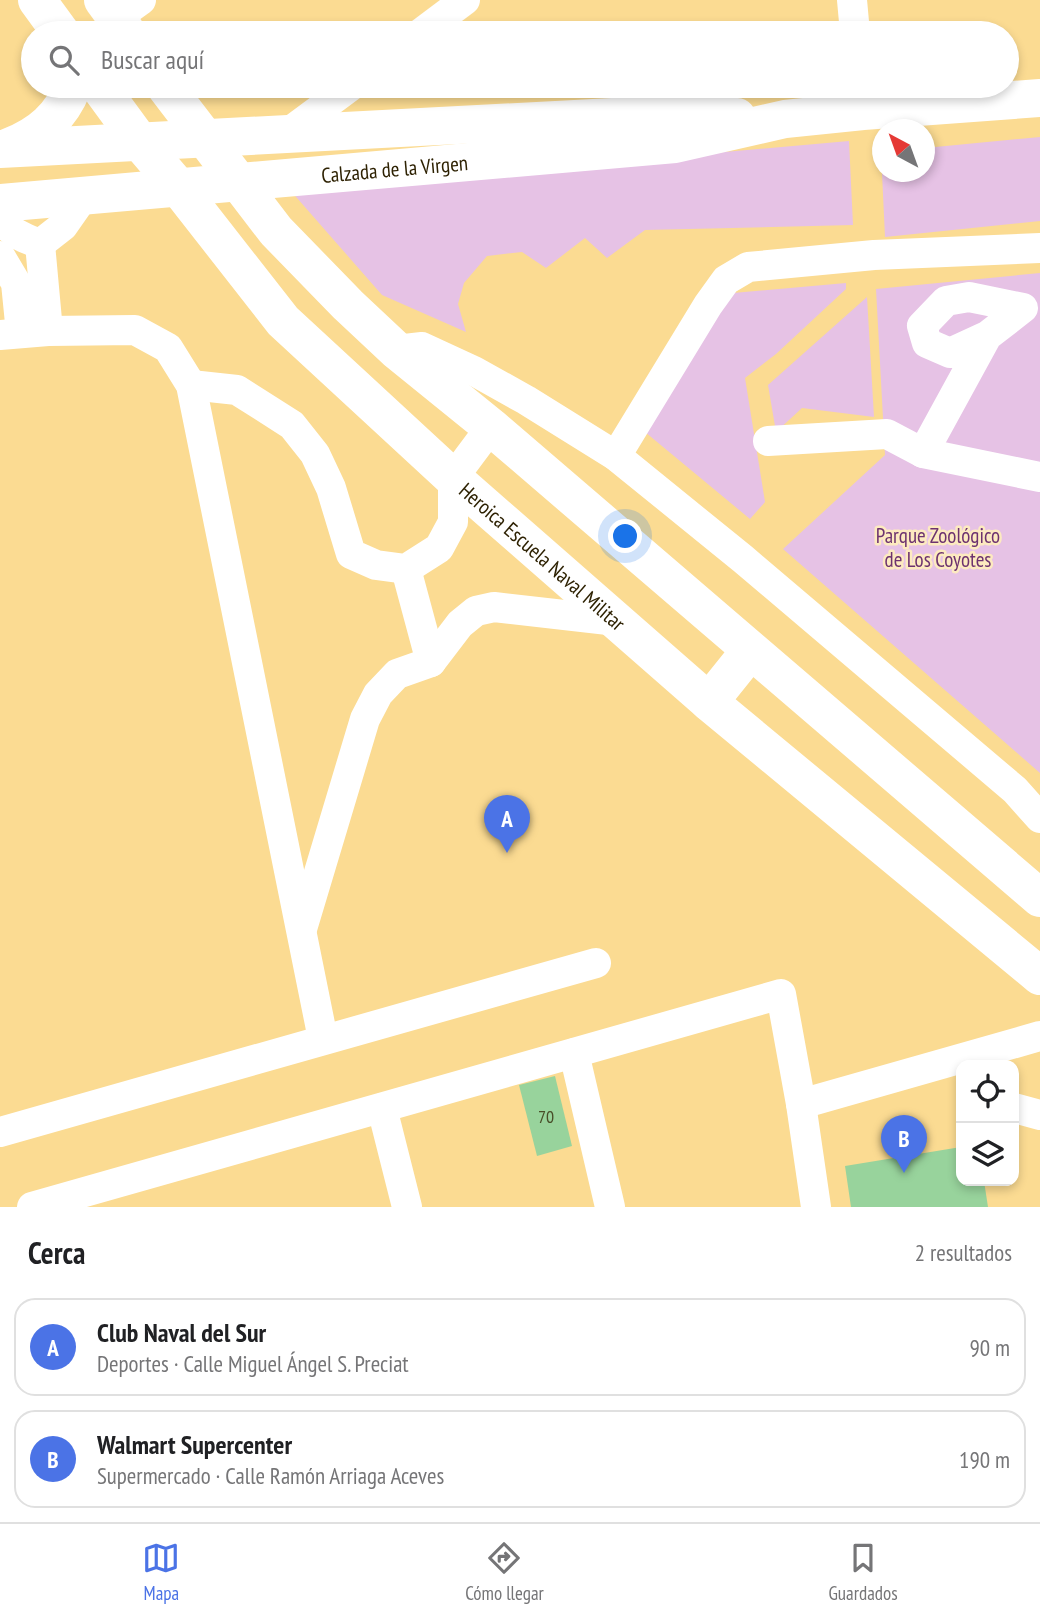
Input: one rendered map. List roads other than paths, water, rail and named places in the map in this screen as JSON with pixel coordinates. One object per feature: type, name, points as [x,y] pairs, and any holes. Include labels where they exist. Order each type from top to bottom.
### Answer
[{"type":"main road","points":[[37,0],[52,21]]},
{"type":"main road","points":[[1,152],[36,135],[49,125],[68,98]]},
{"type":"main road","name":"Heroica Escuela Naval Militar","points":[[108,98],[283,321],[453,478],[709,702],[1040,975]]},
{"type":"main road","points":[[174,98],[276,231],[315,274],[396,350],[491,427],[1040,898]]},
{"type":"main road","name":"Calzada de la Virgen","points":[[0,202],[675,144],[862,98],[1040,98]]},
{"type":"main road","name":"Calzada de la Virgen","points":[[1,152],[669,114],[785,119]]},
{"type":"main road","points":[[709,702],[750,651]]},
{"type":"street","points":[[437,21],[465,0]]},
{"type":"street","points":[[852,0],[855,21]]},
{"type":"street","points":[[285,135],[335,98]]},
{"type":"street","points":[[23,333],[40,244],[63,226],[84,196]]},
{"type":"street","points":[[0,202],[3,219],[15,235],[40,244]]},
{"type":"street","points":[[616,456],[708,304],[726,280],[748,267],[874,255],[1040,248]]},
{"type":"street","points":[[0,256],[16,284],[23,333]]},
{"type":"street","points":[[969,296],[1031,304],[987,336],[950,353],[926,343],[922,326],[946,301],[969,296]]},
{"type":"street","points":[[23,333],[135,330],[168,348],[191,385],[323,1039]]},
{"type":"street","points":[[923,453],[987,336]]},
{"type":"street","points":[[396,350],[422,347],[474,371],[616,456],[743,559],[1015,790],[1040,818]]},
{"type":"street","points":[[191,385],[237,390],[292,425],[315,454],[331,488],[351,554],[376,565],[406,569],[439,548],[453,522],[453,478],[491,427]]},
{"type":"street","points":[[768,441],[887,435],[923,453],[1040,477]]},
{"type":"street","points":[[406,569],[431,662]]},
{"type":"street","points":[[301,933],[365,719],[378,694],[397,674],[431,662],[460,624],[477,611],[494,607],[617,621]]},
{"type":"street","points":[[0,1132],[596,963]]},
{"type":"street","points":[[32,1207],[781,994],[816,1207]]},
{"type":"street","points":[[801,1104],[1040,1036]]},
{"type":"street","points":[[574,1053],[610,1207]]},
{"type":"street","points":[[382,1108],[407,1207]]},
{"type":"street","points":[[1019,1109],[1040,1115]]},
{"type":"place","name":"Club Naval del Sur","points":[[507,853]]},
{"type":"place","name":"Walmart Supercenter","points":[[904,1173]]},
{"type":"park label","name":"Parque Zoológico de Los Coyotes","points":[[938,547]]}]
